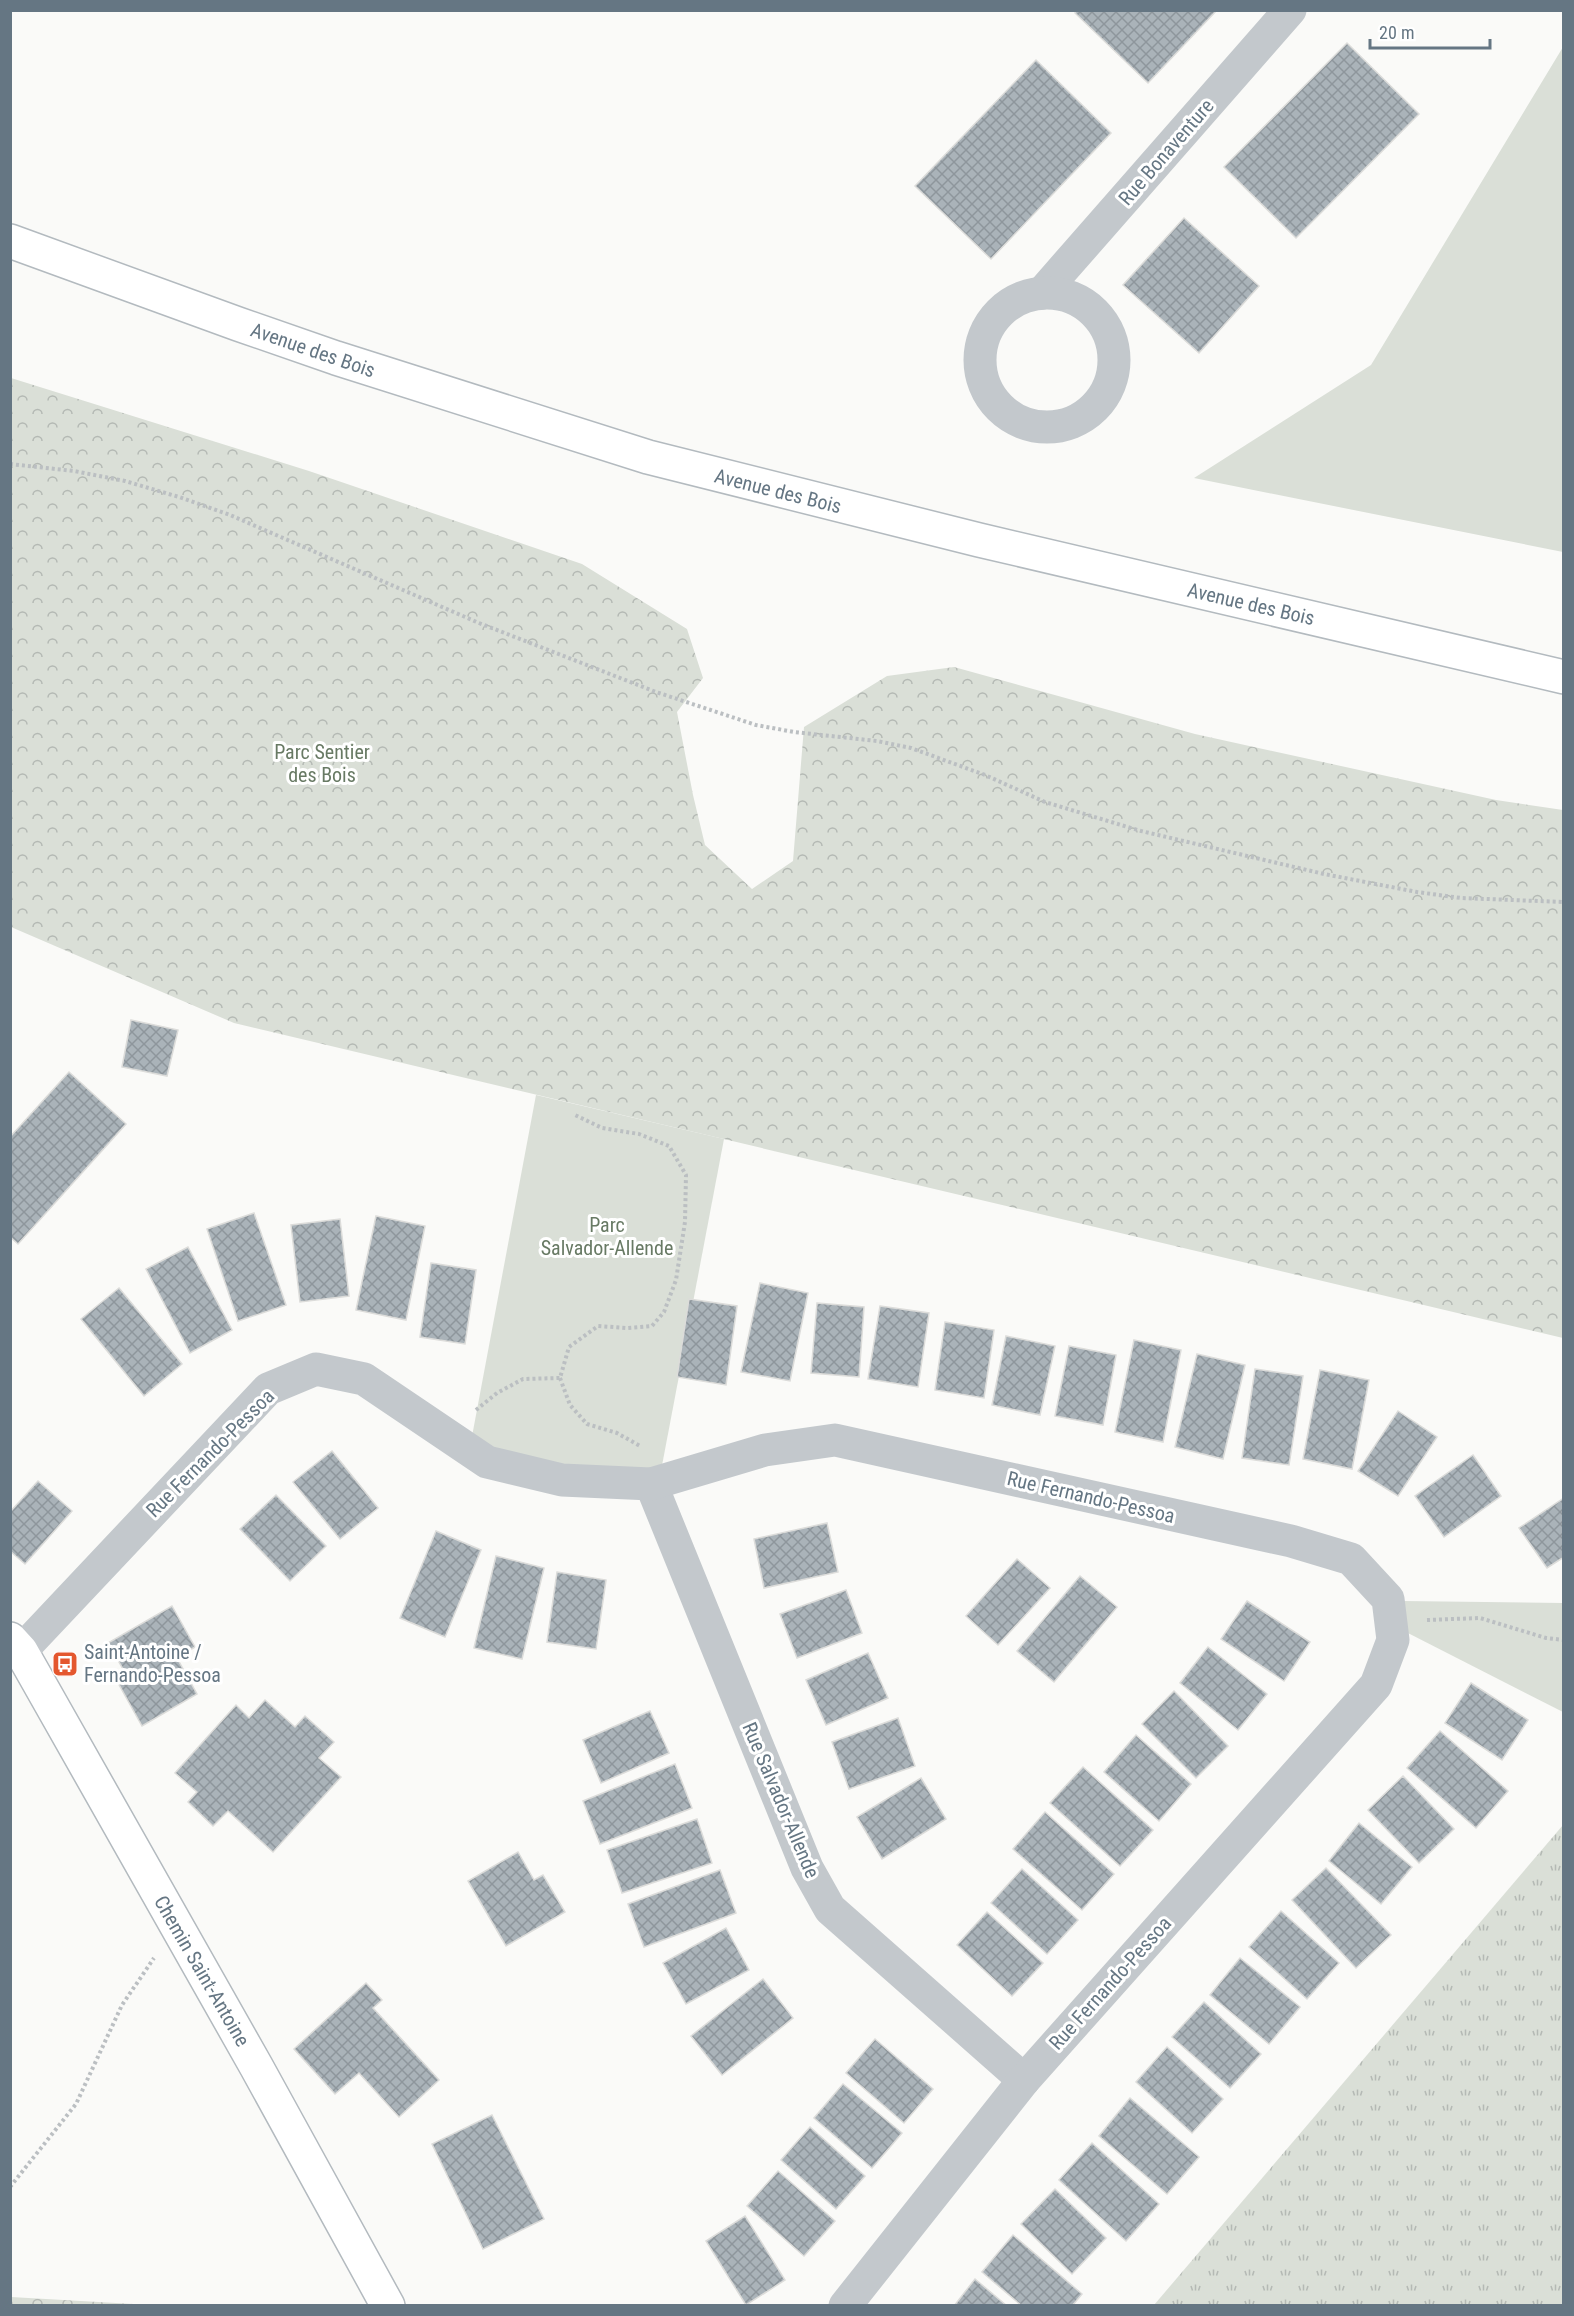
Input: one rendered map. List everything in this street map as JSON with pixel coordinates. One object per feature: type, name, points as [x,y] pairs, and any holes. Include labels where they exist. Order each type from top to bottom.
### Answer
[{"type":"street","name":"Rue Bonaventure","points":[[1042,293],[1290,10]]},
{"type":"street","name":"Avenue des Bois","points":[[10,241],[314,350],[442,393],[648,457],[979,540],[1563,677]]},
{"type":"street","points":[[1042,293],[1065,296],[1086,306],[1103,322],[1112,344],[1114,367],[1108,389],[1095,408],[1076,422],[1053,427],[1030,426],[1011,417],[995,403],[985,386],[981,366],[982,345],[990,326],[1002,310],[1020,299],[1042,293]]},
{"type":"street","name":"Rue Fernando-Pessoa","points":[[16,1645],[268,1389],[316,1369],[364,1379],[487,1462],[562,1480],[651,1484],[765,1450],[835,1440],[1291,1541],[1351,1559],[1388,1599],[1392,1640],[1376,1685],[1024,2080],[845,2306]]},
{"type":"street","name":"Rue Salvador-Allende","points":[[651,1484],[807,1868],[830,1909],[1024,2080]]},
{"type":"street","name":"Chemin Saint-Antoine","points":[[16,1645],[176,1925],[388,2306]]},
{"type":"path","points":[[10,464],[74,471],[125,481],[179,497],[230,515],[479,623],[656,692],[756,725],[794,732],[877,741],[911,748],[985,775],[1056,805],[1141,831],[1324,874],[1461,898],[1563,902]]},
{"type":"path","points":[[573,1114],[602,1128],[639,1134],[669,1146],[686,1175],[685,1222],[676,1280],[664,1312],[652,1326],[627,1328],[598,1326],[569,1347],[560,1378],[570,1405],[586,1424],[618,1433],[639,1444],[651,1484]]},
{"type":"path","points":[[457,1442],[477,1409],[497,1393],[523,1380],[560,1378]]},
{"type":"path","points":[[1390,1620],[1480,1618],[1546,1638],[1563,1640]]},
{"type":"path","points":[[10,2187],[76,2104],[122,2005],[176,1925]]},
{"type":"green space","points":[[1563,47],[1563,552],[1194,478],[1371,365]]},
{"type":"green space","name":"Parc Sentier des Bois","points":[[11,378],[309,471],[582,564],[687,629],[703,678],[677,712],[705,845],[752,889],[793,861],[804,727],[887,676],[954,667],[1195,734],[1496,800],[1563,810],[1563,1338],[234,1023],[11,927]]},
{"type":"green space","name":"Parc Salvador-Allende","points":[[536,1095],[724,1139],[660,1476],[566,1474],[470,1447]]},
{"type":"green space","points":[[1403,1601],[1563,1603],[1563,1712],[1402,1630]]},
{"type":"green space","points":[[1563,1825],[1563,2305],[1154,2305]]},
{"type":"green space","points":[[11,2297],[151,2305],[11,2305]]},
{"type":"building","points":[[1077,10],[1217,10],[1148,83],[1075,13]]},
{"type":"building","points":[[1347,43],[1419,114],[1296,238],[1224,167]]},
{"type":"building","points":[[1036,60],[1111,133],[991,259],[915,186]]},
{"type":"building","points":[[1184,218],[1259,286],[1199,353],[1123,285]]},
{"type":"building","points":[[131,1020],[178,1030],[167,1076],[122,1067]]},
{"type":"building","points":[[69,1072],[126,1124],[18,1244],[10,1237],[10,1137]]},
{"type":"building","points":[[254,1213],[286,1305],[238,1321],[207,1229]]},
{"type":"building","points":[[376,1216],[425,1226],[406,1320],[356,1310]]},
{"type":"building","points":[[340,1219],[349,1296],[300,1302],[291,1225]]},
{"type":"building","points":[[188,1247],[232,1330],[190,1353],[146,1269]]},
{"type":"building","points":[[431,1263],[476,1270],[465,1344],[420,1337]]},
{"type":"building","points":[[760,1283],[808,1293],[790,1381],[741,1372]]},
{"type":"building","points":[[119,1288],[182,1364],[144,1396],[81,1319]]},
{"type":"building","points":[[689,1299],[737,1306],[726,1385],[677,1377]]},
{"type":"building","points":[[817,1303],[864,1307],[859,1377],[811,1373]]},
{"type":"building","points":[[880,1306],[929,1313],[918,1387],[868,1379]]},
{"type":"building","points":[[945,1322],[994,1330],[984,1398],[935,1390]]},
{"type":"building","points":[[1006,1336],[1055,1346],[1040,1415],[992,1405]]},
{"type":"building","points":[[1134,1340],[1181,1350],[1163,1442],[1115,1432]]},
{"type":"building","points":[[1069,1346],[1116,1355],[1103,1425],[1055,1416]]},
{"type":"building","points":[[1197,1354],[1245,1365],[1223,1459],[1175,1447]]},
{"type":"building","points":[[1255,1369],[1303,1376],[1289,1465],[1242,1458]]},
{"type":"building","points":[[1320,1370],[1369,1380],[1352,1469],[1303,1459]]},
{"type":"building","points":[[1398,1411],[1437,1437],[1398,1496],[1358,1471]]},
{"type":"building","points":[[332,1451],[378,1508],[340,1539],[293,1482]]},
{"type":"building","points":[[1473,1455],[1501,1496],[1444,1537],[1415,1496]]},
{"type":"building","points":[[38,1481],[72,1511],[25,1564],[10,1551],[10,1512]]},
{"type":"building","points":[[276,1495],[326,1546],[290,1581],[240,1529]]},
{"type":"building","points":[[1564,1498],[1564,1557],[1547,1568],[1519,1528]]},
{"type":"building","points":[[827,1523],[838,1572],[764,1588],[754,1539]]},
{"type":"building","points":[[436,1531],[481,1550],[445,1637],[400,1618]]},
{"type":"building","points":[[496,1556],[544,1568],[522,1659],[474,1648]]},
{"type":"building","points":[[1017,1559],[1050,1588],[998,1645],[966,1616]]},
{"type":"building","points":[[557,1572],[606,1580],[596,1649],[547,1642]]},
{"type":"building","points":[[1080,1576],[1117,1607],[1054,1682],[1017,1651]]},
{"type":"building","points":[[846,1590],[862,1633],[797,1658],[780,1614]]},
{"type":"building","points":[[1247,1601],[1310,1642],[1284,1681],[1221,1639]]},
{"type":"building","points":[[172,1606],[195,1647],[177,1658],[197,1694],[142,1726],[117,1681],[127,1676],[108,1643]]},
{"type":"building","points":[[1208,1647],[1267,1694],[1238,1730],[1180,1683]]},
{"type":"building","points":[[868,1653],[888,1698],[826,1725],[806,1680]]},
{"type":"building","points":[[1471,1683],[1528,1720],[1502,1760],[1445,1723]]},
{"type":"building","points":[[1174,1691],[1228,1746],[1196,1778],[1142,1724]]},
{"type":"building","points":[[265,1700],[295,1727],[305,1716],[334,1742],[319,1758],[341,1777],[273,1852],[228,1811],[213,1826],[188,1802],[197,1792],[175,1773],[236,1705],[249,1718]]},
{"type":"building","points":[[650,1711],[669,1753],[601,1783],[583,1740]]},
{"type":"building","points":[[898,1718],[915,1766],[849,1789],[832,1742]]},
{"type":"building","points":[[1440,1731],[1508,1791],[1476,1828],[1407,1768]]},
{"type":"building","points":[[1136,1735],[1191,1784],[1159,1821],[1104,1772]]},
{"type":"building","points":[[675,1764],[692,1808],[600,1844],[583,1801]]},
{"type":"building","points":[[1083,1767],[1153,1830],[1120,1866],[1050,1803]]},
{"type":"building","points":[[1403,1776],[1454,1829],[1419,1863],[1368,1810]]},
{"type":"building","points":[[921,1778],[946,1819],[882,1859],[857,1817]]},
{"type":"building","points":[[1045,1812],[1114,1874],[1082,1910],[1013,1849]]},
{"type":"building","points":[[697,1819],[712,1863],[622,1893],[607,1850]]},
{"type":"building","points":[[1359,1823],[1412,1867],[1381,1904],[1329,1861]]},
{"type":"building","points":[[518,1852],[534,1880],[543,1875],[565,1912],[506,1946],[468,1881]]},
{"type":"building","points":[[1326,1868],[1391,1935],[1356,1968],[1292,1900]]},
{"type":"building","points":[[1022,1869],[1078,1920],[1047,1954],[991,1903]]},
{"type":"building","points":[[720,1870],[736,1913],[644,1947],[628,1904]]},
{"type":"building","points":[[1281,1911],[1339,1963],[1307,1999],[1249,1947]]},
{"type":"building","points":[[987,1912],[1043,1963],[1012,1996],[957,1945]]},
{"type":"building","points":[[726,1928],[749,1970],[686,2004],[663,1963]]},
{"type":"building","points":[[1240,1958],[1300,2007],[1269,2044],[1210,1995]]},
{"type":"building","points":[[763,1979],[793,2018],[722,2075],[691,2036]]},
{"type":"building","points":[[366,1983],[382,2000],[373,2008],[439,2080],[399,2117],[359,2073],[335,2094],[294,2049]]},
{"type":"building","points":[[1204,2002],[1261,2054],[1230,2088],[1172,2037]]},
{"type":"building","points":[[875,2039],[933,2089],[904,2123],[846,2073]]},
{"type":"building","points":[[1167,2047],[1223,2099],[1192,2133],[1136,2082]]},
{"type":"building","points":[[843,2084],[902,2133],[872,2168],[814,2118]]},
{"type":"building","points":[[1130,2098],[1199,2157],[1167,2194],[1099,2136]]},
{"type":"building","points":[[492,2115],[544,2219],[483,2249],[432,2144]]},
{"type":"building","points":[[810,2127],[865,2176],[836,2209],[781,2160]]},
{"type":"building","points":[[1092,2143],[1159,2204],[1126,2241],[1059,2180]]},
{"type":"building","points":[[778,2171],[835,2221],[804,2256],[747,2206]]},
{"type":"building","points":[[1055,2189],[1106,2238],[1072,2274],[1021,2224]]},
{"type":"building","points":[[745,2216],[785,2280],[746,2305],[706,2241]]},
{"type":"building","points":[[1013,2235],[1082,2294],[1072,2306],[1022,2306],[982,2272]]},
{"type":"building","points":[[975,2279],[1007,2306],[954,2306]]},
{"type":"place","name":"Saint-Antoine / Fernando-Pessoa","points":[[65,1664]]}]
